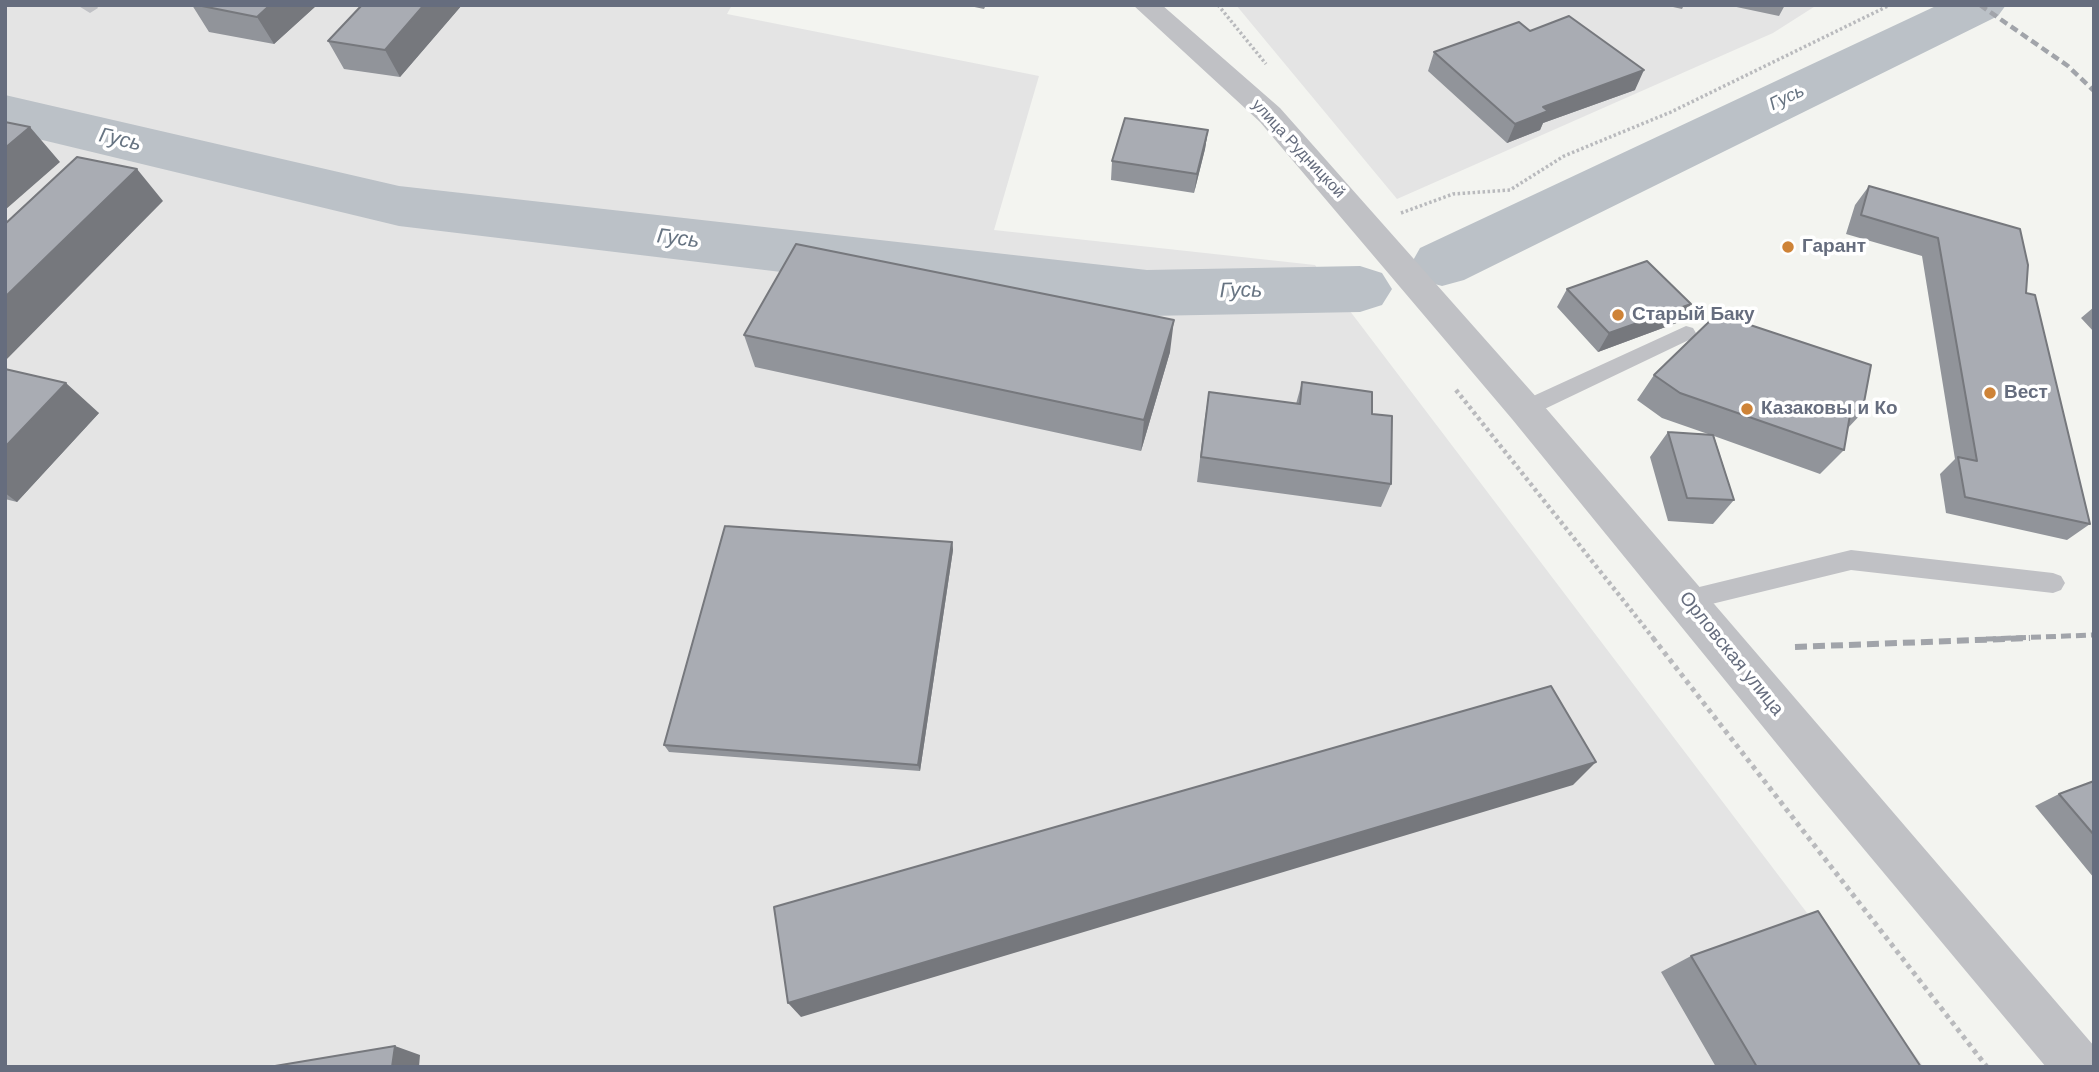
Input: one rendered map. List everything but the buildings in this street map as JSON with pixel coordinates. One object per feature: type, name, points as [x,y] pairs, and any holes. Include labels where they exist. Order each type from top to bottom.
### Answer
[{"type":"street","name":"улица Рудницкой","points":[[1146,5],[1270,115],[1382,243]]},
{"type":"street","name":"Орловская улица","points":[[1382,243],[1687,600],[1827,772],[2079,1067]]},
{"type":"lane","points":[[1525,409],[1686,333]]},
{"type":"lane","points":[[1687,600],[1851,560],[2053,583]]},
{"type":"path","points":[[1382,243],[1390,217],[1453,194],[1510,190],[1564,156],[1671,112],[1889,5]]},
{"type":"path","points":[[1454,388],[1635,615],[1987,1067]]},
{"type":"shaded area","points":[[5,5],[732,5],[727,14],[1039,76],[994,230],[1315,265],[1924,1067],[5,1067]]},
{"type":"shaded area","points":[[1236,5],[1817,5],[1773,33],[1397,199]]},
{"type":"waterway","name":"Гусь","points":[[1442,264],[1980,5]]},
{"type":"waterway","name":"Гусь","points":[[5,113],[399,206],[1147,293],[1360,289]]},
{"type":"railway","points":[[1980,5],[2068,66],[2094,91]]},
{"type":"railway","points":[[1986,639],[2094,635]]},
{"type":"railway","points":[[1795,647],[2030,638]]},
{"type":"place","name":"Гарант","points":[[1788,247]]},
{"type":"place","name":"Старый Баку","points":[[1618,315]]},
{"type":"place","name":"Вест","points":[[1990,393]]},
{"type":"place","name":"Казаковы и Ко","points":[[1747,409]]}]
